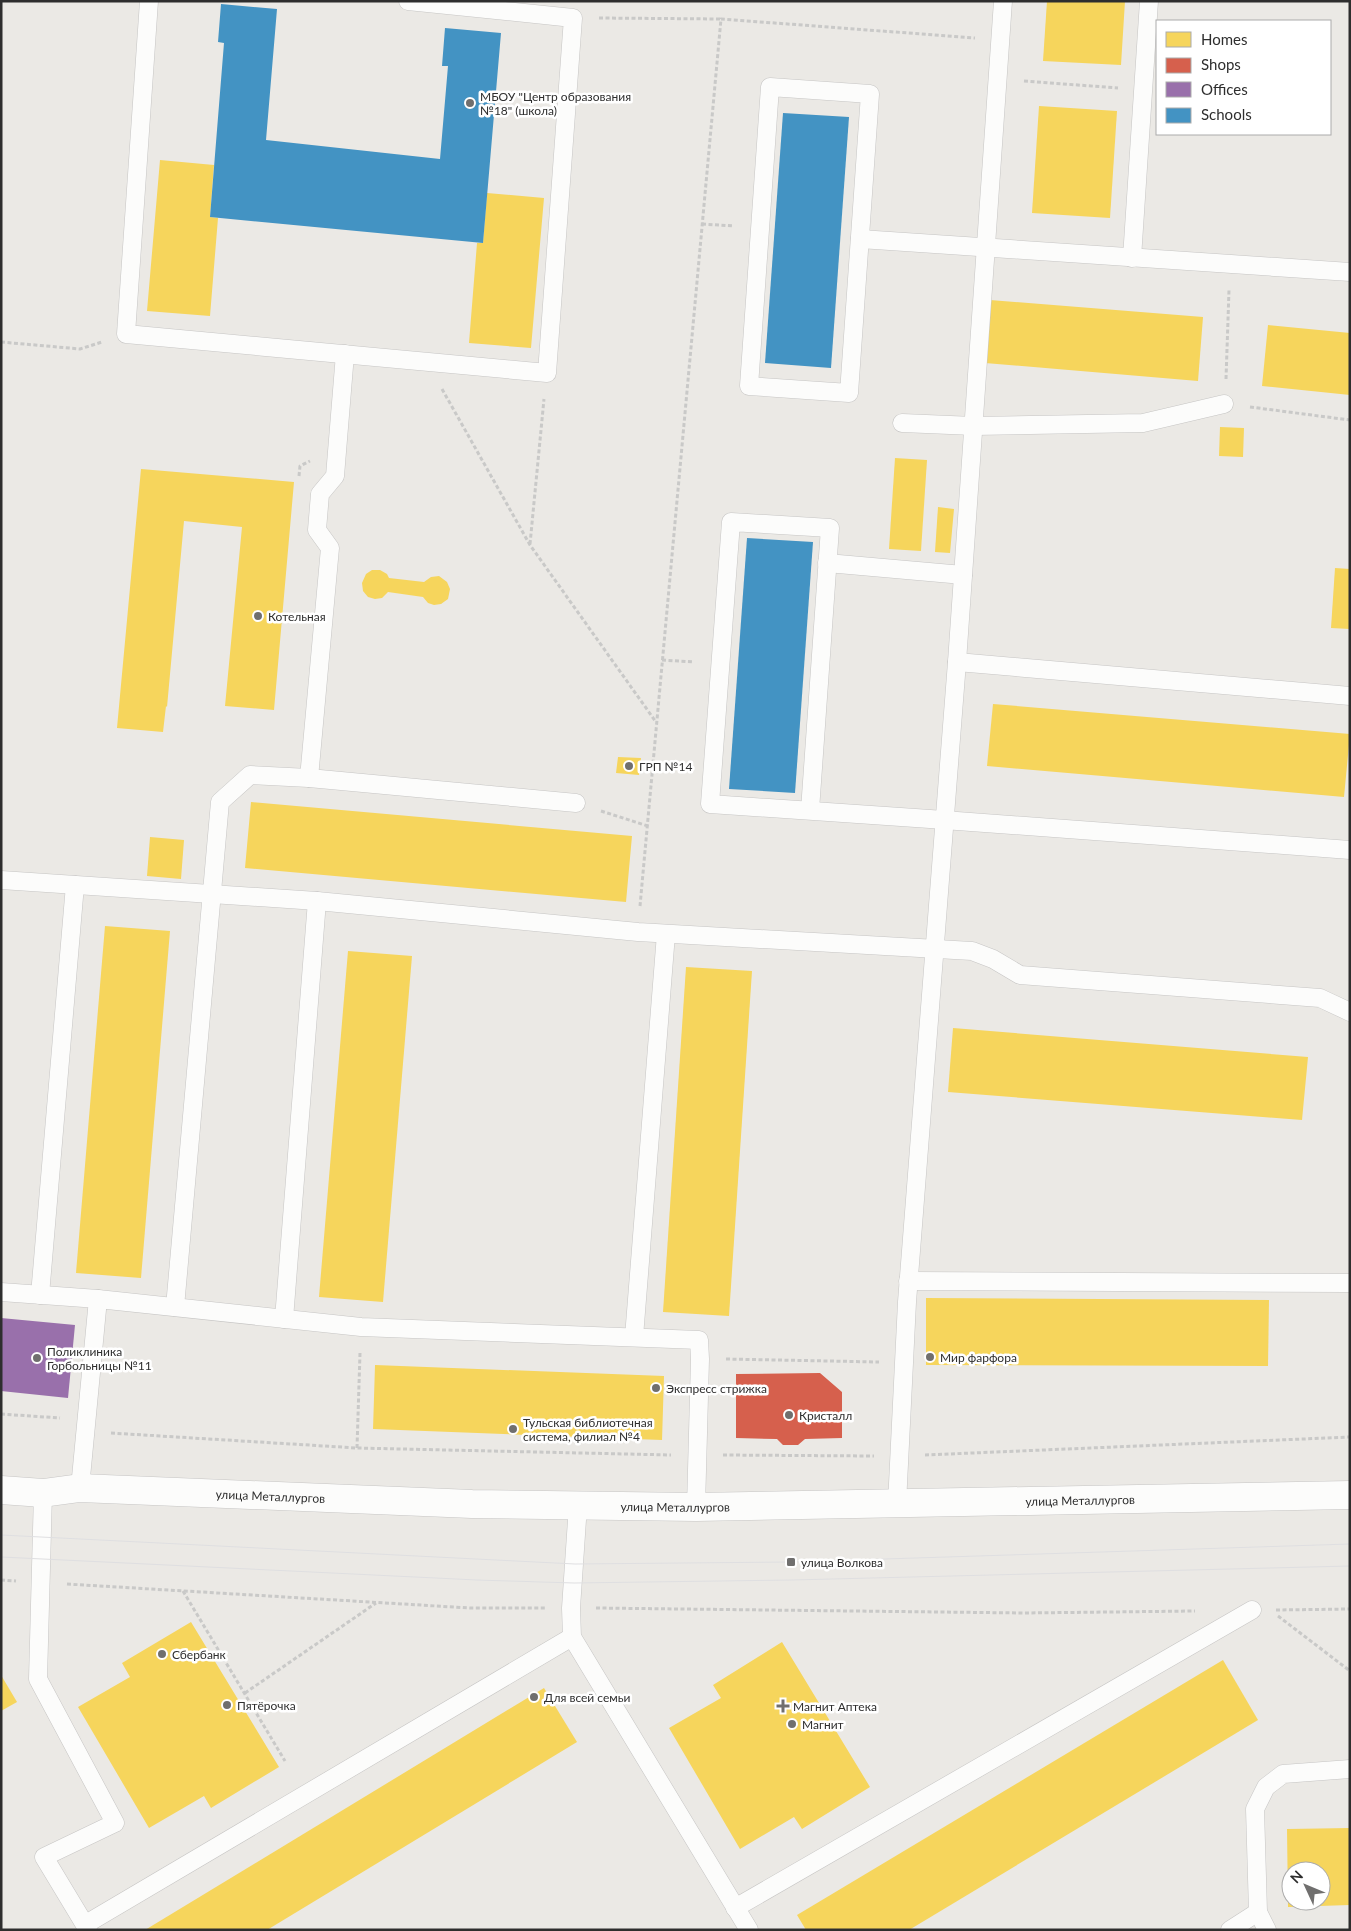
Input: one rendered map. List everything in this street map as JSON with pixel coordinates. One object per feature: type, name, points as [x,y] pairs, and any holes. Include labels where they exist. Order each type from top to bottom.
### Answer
[{"type":"main road","name":"улица Металлургов","points":[[1,1490],[43,1493],[80,1488],[472,1504],[696,1507],[1350,1495]]},
{"type":"lane","points":[[149,1],[126,334],[547,373],[573,18],[408,1]]},
{"type":"lane","points":[[897,1504],[908,1281],[957,662],[1003,1]]},
{"type":"lane","points":[[1132,258],[1149,1]]},
{"type":"lane","points":[[770,87],[870,94],[860,239],[849,393],[749,386],[770,87]]},
{"type":"lane","points":[[860,239],[1350,272]]},
{"type":"lane","points":[[309,778],[330,548],[317,530],[320,494],[335,476],[345,354]]},
{"type":"lane","points":[[902,423],[974,426],[1142,423],[1224,404]]},
{"type":"lane","points":[[810,810],[830,528],[731,522],[710,804],[1350,850]]},
{"type":"lane","points":[[827,563],[962,575]]},
{"type":"lane","points":[[957,662],[1350,696]]},
{"type":"lane","points":[[175,1307],[220,802],[250,775],[309,778],[576,802]]},
{"type":"lane","points":[[1,880],[317,901],[666,934],[972,951],[993,959],[1020,975],[1320,998],[1350,1012]]},
{"type":"lane","points":[[40,1295],[75,885]]},
{"type":"lane","points":[[284,1319],[317,901]]},
{"type":"lane","points":[[634,1337],[666,934]]},
{"type":"lane","points":[[908,1281],[1350,1283]]},
{"type":"lane","points":[[1,1292],[98,1299],[361,1327],[699,1340],[696,1507]]},
{"type":"lane","points":[[80,1488],[98,1299]]},
{"type":"lane","points":[[43,1493],[38,1679],[115,1823],[44,1857],[87,1927],[572,1636]]},
{"type":"lane","points":[[578,1505],[571,1608],[572,1636],[749,1930]]},
{"type":"lane","points":[[736,1908],[1252,1610]]},
{"type":"lane","points":[[1267,1930],[1258,1912],[1255,1809],[1266,1787],[1283,1774],[1350,1769]]},
{"type":"lane","points":[[1230,1930],[1258,1912]]},
{"type":"path","points":[[573,18],[721,19]]},
{"type":"path","points":[[997,78],[1144,90]]},
{"type":"path","points":[[1230,264],[1224,404],[1350,420]]},
{"type":"path","points":[[1,342],[80,349],[126,334]]},
{"type":"path","points":[[426,361],[530,545],[657,723]]},
{"type":"path","points":[[530,545],[547,373]]},
{"type":"path","points":[[576,802],[648,826]]},
{"type":"path","points":[[357,1448],[361,1327]]},
{"type":"path","points":[[700,1359],[904,1363]]},
{"type":"path","points":[[1,1580],[470,1608],[1024,1613],[1202,1611]]},
{"type":"path","points":[[183,1591],[285,1761]]},
{"type":"path","points":[[245,1693],[377,1602]]},
{"type":"path","points":[[1350,1608],[1269,1610],[1350,1671]]},
{"type":"building: Homes","points":[[1047,1],[1125,1],[1121,65],[1043,61]]},
{"type":"building: Homes","points":[[1039,106],[1117,111],[1110,218],[1032,213]]},
{"type":"building: Homes","points":[[160,160],[214,165],[210,217],[218,218],[210,316],[147,311]]},
{"type":"building: Homes","points":[[487,193],[544,198],[531,348],[469,343],[477,243],[483,243]]},
{"type":"building: Homes","points":[[990,300],[1203,317],[1198,381],[985,363]]},
{"type":"building: Homes","points":[[1268,325],[1350,333],[1350,395],[1262,386]]},
{"type":"building: Homes","points":[[1220,427],[1244,428],[1243,457],[1219,456]]},
{"type":"building: Homes","points":[[895,458],[927,460],[921,551],[889,549]]},
{"type":"building: Homes","name":"Котельная","points":[[141,469],[294,482],[274,710],[225,706],[242,527],[184,521],[167,707],[163,732],[117,728]]},
{"type":"building: Homes","points":[[938,507],[954,509],[950,553],[935,552]]},
{"type":"building: Homes","points":[[1335,568],[1350,569],[1350,629],[1331,628]]},
{"type":"building: Homes","points":[[372,570],[380,570],[387,574],[389,578],[424,582],[431,577],[439,576],[447,582],[450,589],[448,599],[441,604],[434,605],[428,603],[423,597],[388,592],[382,598],[368,597],[363,591],[362,583],[366,574]]},
{"type":"building: Homes","points":[[993,704],[1350,734],[1344,797],[987,766]]},
{"type":"building: Homes","name":"ГРП №14","points":[[618,757],[641,758],[639,775],[616,773]]},
{"type":"building: Homes","points":[[251,802],[632,836],[626,902],[245,868]]},
{"type":"building: Homes","points":[[150,837],[184,840],[181,879],[147,876]]},
{"type":"building: Homes","points":[[105,926],[170,931],[141,1278],[76,1273]]},
{"type":"building: Homes","points":[[348,951],[412,956],[383,1302],[319,1297]]},
{"type":"building: Homes","points":[[686,967],[752,971],[729,1316],[663,1312]]},
{"type":"building: Homes","points":[[953,1028],[1308,1057],[1302,1120],[948,1092]]},
{"type":"building: Homes","points":[[926,1298],[1269,1300],[1268,1366],[926,1365]]},
{"type":"building: Homes","points":[[375,1365],[664,1376],[662,1440],[373,1429]]},
{"type":"building: Homes","points":[[191,1622],[279,1767],[211,1808],[204,1796],[149,1828],[78,1707],[130,1677],[122,1663]]},
{"type":"building: Homes","points":[[782,1642],[870,1787],[802,1829],[794,1817],[740,1849],[669,1728],[721,1698],[713,1685]]},
{"type":"building: Homes","points":[[1223,1660],[1258,1720],[909,1930],[806,1930],[797,1915]]},
{"type":"building: Homes","points":[[1,1675],[17,1702],[1,1711]]},
{"type":"building: Homes","points":[[544,1688],[577,1742],[267,1930],[145,1930]]},
{"type":"building: Homes","points":[[1350,1828],[1350,1905],[1331,1906],[1331,1861],[1287,1861],[1287,1829]]},
{"type":"building: Shops","name":"Кристалл","points":[[820,1373],[842,1392],[842,1438],[805,1439],[798,1445],[783,1445],[777,1439],[736,1438],[736,1374]]},
{"type":"building: Offices","name":"Поликлиника Горбольницы №11","points":[[1,1318],[75,1325],[68,1398],[1,1391]]},
{"type":"building: Schools","name":"МБОУ \"Центр образования №18\" (школа)","points":[[221,4],[277,9],[266,140],[440,159],[448,66],[442,66],[445,28],[501,33],[483,243],[210,217],[224,43],[218,42]]},
{"type":"building: Schools","points":[[783,113],[849,117],[831,368],[765,363]]},
{"type":"building: Schools","points":[[747,538],[813,542],[795,793],[729,789]]},
{"type":"tram line","points":[[1,1535],[575,1564],[791,1562],[1350,1544]]},
{"type":"tram line","points":[[1,1557],[574,1583],[792,1580],[1350,1566]]},
{"type":"place","name":"МБОУ \"Центр образования №18\" (школа)","points":[[470,103]]},
{"type":"place","name":"Котельная","points":[[258,616]]},
{"type":"place","name":"ГРП №14","points":[[629,766]]},
{"type":"place","name":"Мир фарфора","points":[[930,1357]]},
{"type":"place","name":"Поликлиника Горбольницы №11","points":[[37,1358]]},
{"type":"place","name":"Экспресс стрижка","points":[[656,1388]]},
{"type":"place","name":"Кристалл","points":[[789,1415]]},
{"type":"place","name":"Тульская библиотечная система, филиал №4","points":[[513,1429]]},
{"type":"place","name":"улица Волкова","points":[[791,1562]]},
{"type":"place","name":"Сбербанк","points":[[162,1654]]},
{"type":"place","name":"Для всей семьи","points":[[534,1697]]},
{"type":"place","name":"Пятёрочка","points":[[227,1705]]},
{"type":"place","name":"Магнит Аптека","points":[[783,1706]]},
{"type":"place","name":"Магнит","points":[[792,1724]]}]
